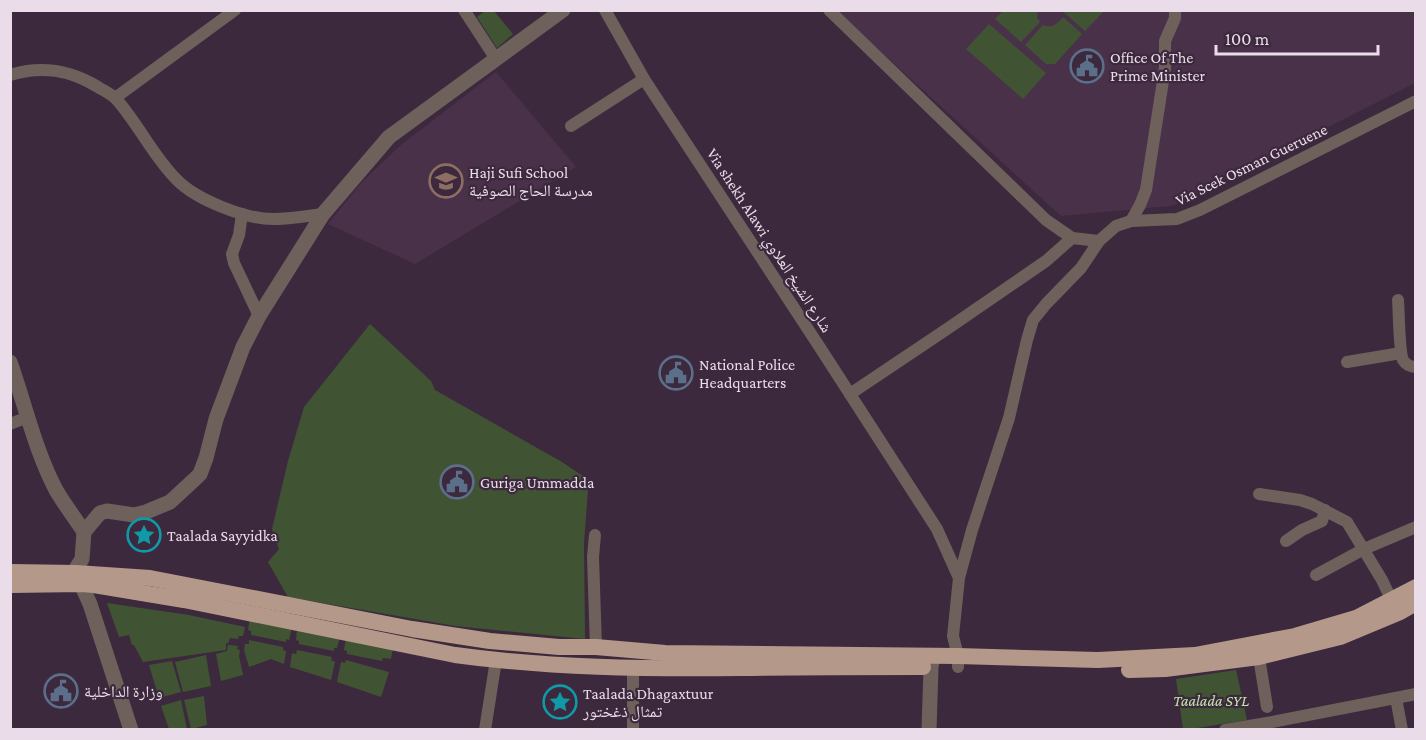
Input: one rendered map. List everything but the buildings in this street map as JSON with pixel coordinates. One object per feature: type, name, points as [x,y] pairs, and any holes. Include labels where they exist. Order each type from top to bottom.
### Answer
[{"type":"highway","points":[[10,572],[85,575],[184,600],[256,607],[490,641],[559,647],[596,647],[665,653],[1165,669],[1258,650],[1340,637],[1396,605],[1416,587]]},
{"type":"highway","points":[[10,585],[85,575]]},
{"type":"highway","points":[[1396,605],[1416,603]]},
{"type":"highway","points":[[256,607],[455,655],[496,660],[668,669],[944,661]]},
{"type":"highway","points":[[559,647],[563,665]]},
{"type":"street","points":[[115,98],[235,10]]},
{"type":"street","points":[[465,10],[496,59]]},
{"type":"street","points":[[84,532],[100,513],[107,511],[134,515],[170,502],[200,474],[216,419],[239,356],[259,316],[323,214],[389,136],[563,10]]},
{"type":"street","name":"Via shekh Alawi شارع الشيخ العلاوي","points":[[605,10],[644,79],[937,529],[959,578]]},
{"type":"street","points":[[829,10],[1047,220],[1071,238],[1099,241],[1081,268],[1033,320],[1009,418],[972,530],[959,578],[953,636],[944,661],[929,729]]},
{"type":"street","points":[[1131,221],[1146,190],[1165,68],[1165,41],[1175,18],[1175,10]]},
{"type":"street","points":[[10,75],[34,69],[54,70],[89,82],[115,98],[178,181],[203,198],[253,217],[272,219],[323,214]]},
{"type":"street","points":[[571,126],[644,79]]},
{"type":"street","name":"Via Scek Osman Gueruene","points":[[1099,241],[1116,226],[1131,221],[1177,219],[1200,210],[1416,101]]},
{"type":"street","points":[[242,214],[239,235],[232,254],[259,316]]},
{"type":"street","points":[[850,394],[1046,261],[1071,238]]},
{"type":"street","points":[[1398,300],[1401,353],[1404,362],[1411,367],[1416,367]]},
{"type":"street","points":[[1347,362],[1401,353]]},
{"type":"street","points":[[10,362],[48,474],[56,491],[84,532],[85,575],[90,604],[131,729]]},
{"type":"street","points":[[10,424],[28,417]]},
{"type":"street","points":[[1259,494],[1300,500],[1347,522],[1396,605]]},
{"type":"street","points":[[1286,541],[1302,530],[1322,521],[1325,510]]},
{"type":"street","points":[[1316,575],[1364,549],[1416,527]]},
{"type":"street","points":[[595,535],[593,557],[596,647]]},
{"type":"street","points":[[85,575],[141,729]]},
{"type":"street","points":[[1258,650],[1267,707]]},
{"type":"street","points":[[485,729],[496,660]]},
{"type":"street","points":[[633,667],[633,729]]},
{"type":"street","points":[[1225,729],[1267,726],[1416,694]]},
{"type":"street","points":[[1396,698],[1402,729]]},
{"type":"shaded area","points":[[839,11],[1415,11],[1415,83],[1174,205],[1061,216]]},
{"type":"shaded area","points":[[496,72],[576,167],[415,264],[328,224],[362,182],[402,144]]},
{"type":"green space","points":[[486,10],[494,11],[513,34],[497,48],[477,17]]},
{"type":"green space","points":[[1003,11],[1038,11],[1037,17],[1040,22],[1021,42],[995,19]]},
{"type":"green space","points":[[1062,11],[1104,11],[1085,31]]},
{"type":"green space","points":[[1063,17],[1082,34],[1055,64],[1046,64],[1025,45],[1043,25],[1054,25]]},
{"type":"green space","points":[[989,24],[1046,73],[1023,99],[966,49]]},
{"type":"green space","points":[[370,324],[431,381],[435,390],[562,462],[595,484],[588,489],[584,543],[585,639],[455,626],[288,597],[268,562],[279,549],[272,529],[304,407]]},
{"type":"green space","points":[[107,603],[189,615],[245,627],[243,636],[239,636],[238,639],[230,638],[226,643],[226,650],[143,662],[132,645],[129,635],[119,637]]},
{"type":"green space","points":[[250,618],[292,627],[289,640],[286,639],[286,642],[251,635],[251,631],[248,630]]},
{"type":"green space","points":[[297,629],[340,637],[337,648],[334,648],[334,651],[299,644],[296,640]]},
{"type":"green space","points":[[346,638],[393,648],[391,659],[383,658],[382,661],[347,654],[344,650]]},
{"type":"green space","points":[[249,640],[283,647],[286,651],[284,664],[271,659],[249,667],[244,650]]},
{"type":"green space","points":[[228,645],[238,646],[237,649],[240,650],[243,675],[221,681],[216,654],[227,651]]},
{"type":"green space","points":[[297,650],[332,657],[331,660],[335,662],[331,680],[290,667],[292,653],[296,654]]},
{"type":"green space","points":[[206,655],[211,686],[183,692],[175,662]]},
{"type":"green space","points":[[346,660],[389,672],[381,697],[337,682],[341,662],[345,663]]},
{"type":"green space","points":[[172,661],[181,692],[159,698],[149,665]]},
{"type":"green space","name":"Taalada SYL","points":[[1236,670],[1247,720],[1183,729],[1176,679]]},
{"type":"green space","points":[[204,696],[207,725],[191,729],[184,700]]},
{"type":"green space","points":[[181,700],[187,729],[169,729],[161,706]]},
{"type":"place","name":"Office Of The Prime Minister","points":[[1087,66]]},
{"type":"place","name":"Haji Sufi School مدرسة الحاج الصوفية","points":[[446,181]]},
{"type":"place","name":"National Police Headquarters","points":[[676,373]]},
{"type":"place","name":"Guriga Ummadda","points":[[457,482]]},
{"type":"place","name":"Taalada Sayyidka","points":[[144,535]]},
{"type":"place","name":"وزارة الداخلية","points":[[61,691]]},
{"type":"place","name":"Taalada Dhagaxtuur تمثال ذغختور","points":[[560,702]]}]
